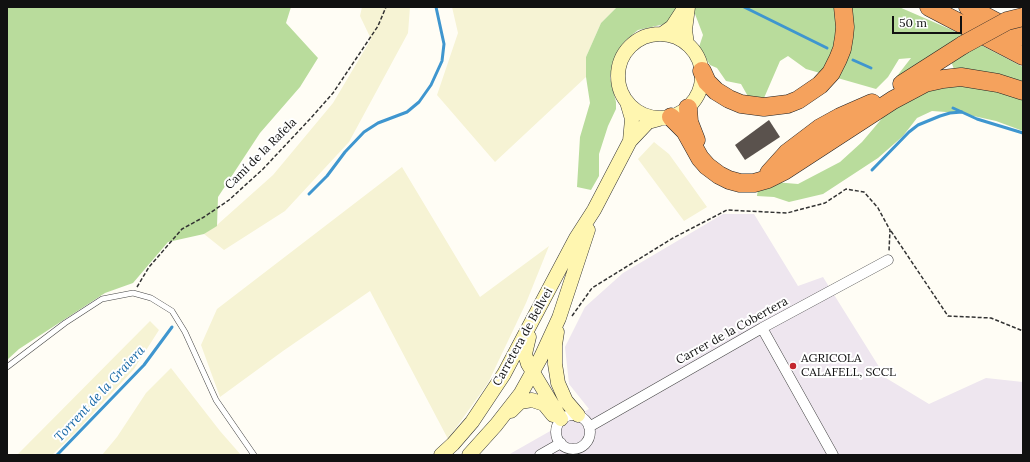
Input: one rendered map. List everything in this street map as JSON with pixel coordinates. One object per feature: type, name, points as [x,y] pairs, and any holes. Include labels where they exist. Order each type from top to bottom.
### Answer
[{"type":"highway","points":[[702,71],[707,82],[716,91],[741,104],[764,107],[788,104],[798,100],[820,85],[831,73],[838,59],[842,49],[845,27],[842,7]]},
{"type":"highway","points":[[929,7],[1023,56]]},
{"type":"highway","points":[[968,7],[1023,36]]},
{"type":"highway","points":[[688,108],[689,122],[692,131],[698,144],[710,162],[722,172],[733,176],[754,179],[769,174],[787,153],[820,128],[840,117],[868,106],[963,45],[1007,21],[1023,17]]},
{"type":"highway","points":[[665,118],[685,131],[700,158],[718,175],[740,183],[754,183],[768,179],[784,170],[892,100],[925,83],[961,77],[998,83],[1023,91]]},
{"type":"main road","points":[[662,34],[672,27],[685,7]]},
{"type":"main road","points":[[687,44],[685,30],[688,7]]},
{"type":"main road","points":[[653,34],[676,37],[687,44],[698,58],[702,71],[701,86],[697,98],[688,108],[665,118],[640,114],[626,102],[619,86],[618,69],[628,49],[642,38],[653,34]]},
{"type":"main road","name":"Carretera de Bellvei","points":[[626,102],[632,118],[630,141]]},
{"type":"main road","name":"Carretera de Bellvei","points":[[441,455],[453,444],[486,403],[504,374],[576,238],[594,210],[630,141],[648,122],[665,118]]},
{"type":"main road","name":"Carretera de Bellvei","points":[[469,455],[496,425],[521,393],[564,319],[594,210]]},
{"type":"main road","points":[[550,288],[546,306],[528,340],[525,354],[528,364],[559,422]]},
{"type":"main road","points":[[564,319],[555,345],[554,364],[558,383],[566,400],[578,415]]},
{"type":"main road","points":[[496,425],[520,402],[532,400],[544,404],[559,422]]},
{"type":"street","name":"Carrer de la Cobertera","points":[[589,427],[762,328],[888,260]]},
{"type":"street","points":[[762,328],[833,455]]},
{"type":"street","points":[[578,415],[586,422],[590,433],[584,451],[571,448],[561,443],[556,436],[559,422],[566,416],[578,415]]},
{"type":"street","points":[[540,455],[561,443]]},
{"type":"lane","points":[[7,367],[65,323],[102,298],[133,293],[151,298],[173,313],[216,400],[254,455]]},
{"type":"path","name":"Camí de la Rafela","points":[[133,293],[149,267],[182,229],[204,217],[229,200],[263,169],[333,93],[378,26],[386,7]]},
{"type":"path","points":[[564,319],[592,288],[673,238],[728,210],[787,213],[824,203],[846,189],[864,192],[878,208],[890,230],[948,316],[991,318],[1023,331]]},
{"type":"path","points":[[888,260],[890,230]]},
{"type":"shaded area","points":[[362,7],[410,7],[408,33],[349,142],[285,211],[224,250],[204,234],[217,225],[273,175],[333,103],[371,39],[360,16]]},
{"type":"shaded area","points":[[452,7],[617,7],[601,23],[586,57],[586,77],[495,162],[437,95],[458,33]]},
{"type":"shaded area","points":[[654,142],[669,154],[707,207],[684,221],[638,159]]},
{"type":"shaded area","points":[[402,167],[480,297],[549,246],[526,303],[488,383],[448,439],[370,291],[283,351],[220,397],[201,345],[217,309]]},
{"type":"shaded area","points":[[723,214],[754,214],[798,286],[823,277],[886,378],[929,404],[986,378],[1023,382],[1023,455],[508,455],[589,409],[569,384],[565,347],[585,307],[623,273]]},
{"type":"shaded area","points":[[150,321],[159,330],[134,369],[76,432],[52,455],[17,455]]},
{"type":"shaded area","points":[[171,368],[220,431],[241,455],[102,455],[117,437],[146,393]]},
{"type":"green space","points":[[7,7],[291,7],[286,23],[318,58],[300,87],[260,133],[218,197],[217,226],[204,234],[168,242],[133,283],[105,293],[19,349],[7,360]]},
{"type":"green space","points":[[617,7],[899,7],[952,30],[1023,67],[1023,131],[996,121],[960,113],[932,111],[917,118],[903,136],[878,158],[823,194],[789,202],[774,197],[757,196],[758,188],[774,182],[798,184],[840,162],[862,142],[890,109],[955,72],[951,61],[931,55],[906,77],[897,76],[911,58],[899,59],[888,77],[876,89],[806,69],[788,56],[780,61],[764,98],[750,100],[741,84],[726,81],[717,68],[710,65],[699,47],[703,35],[695,14],[675,14],[665,24],[638,30],[626,40],[618,50],[612,65],[610,78],[616,102],[616,109],[608,126],[599,154],[599,176],[591,190],[577,187],[580,137],[590,103],[586,77],[586,57],[601,23]]},
{"type":"building","points":[[769,120],[780,137],[745,160],[735,145]]},
{"type":"waterway","name":"Torrent de la Graiera","points":[[309,194],[327,176],[345,152],[364,132],[378,123],[407,112],[419,102],[431,85],[442,61],[444,44],[436,7]]},
{"type":"waterway","points":[[744,7],[827,48]]},
{"type":"waterway","points":[[853,60],[871,68]]},
{"type":"waterway","points":[[953,108],[977,119],[1023,133]]},
{"type":"waterway","points":[[872,170],[909,132],[918,125],[950,113],[962,112]]},
{"type":"waterway","name":"Torrent de la Graiera","points":[[57,455],[144,365],[172,327]]},
{"type":"place","name":"AGRICOLA CALAFELL, SCCL","points":[[793,366]]}]
